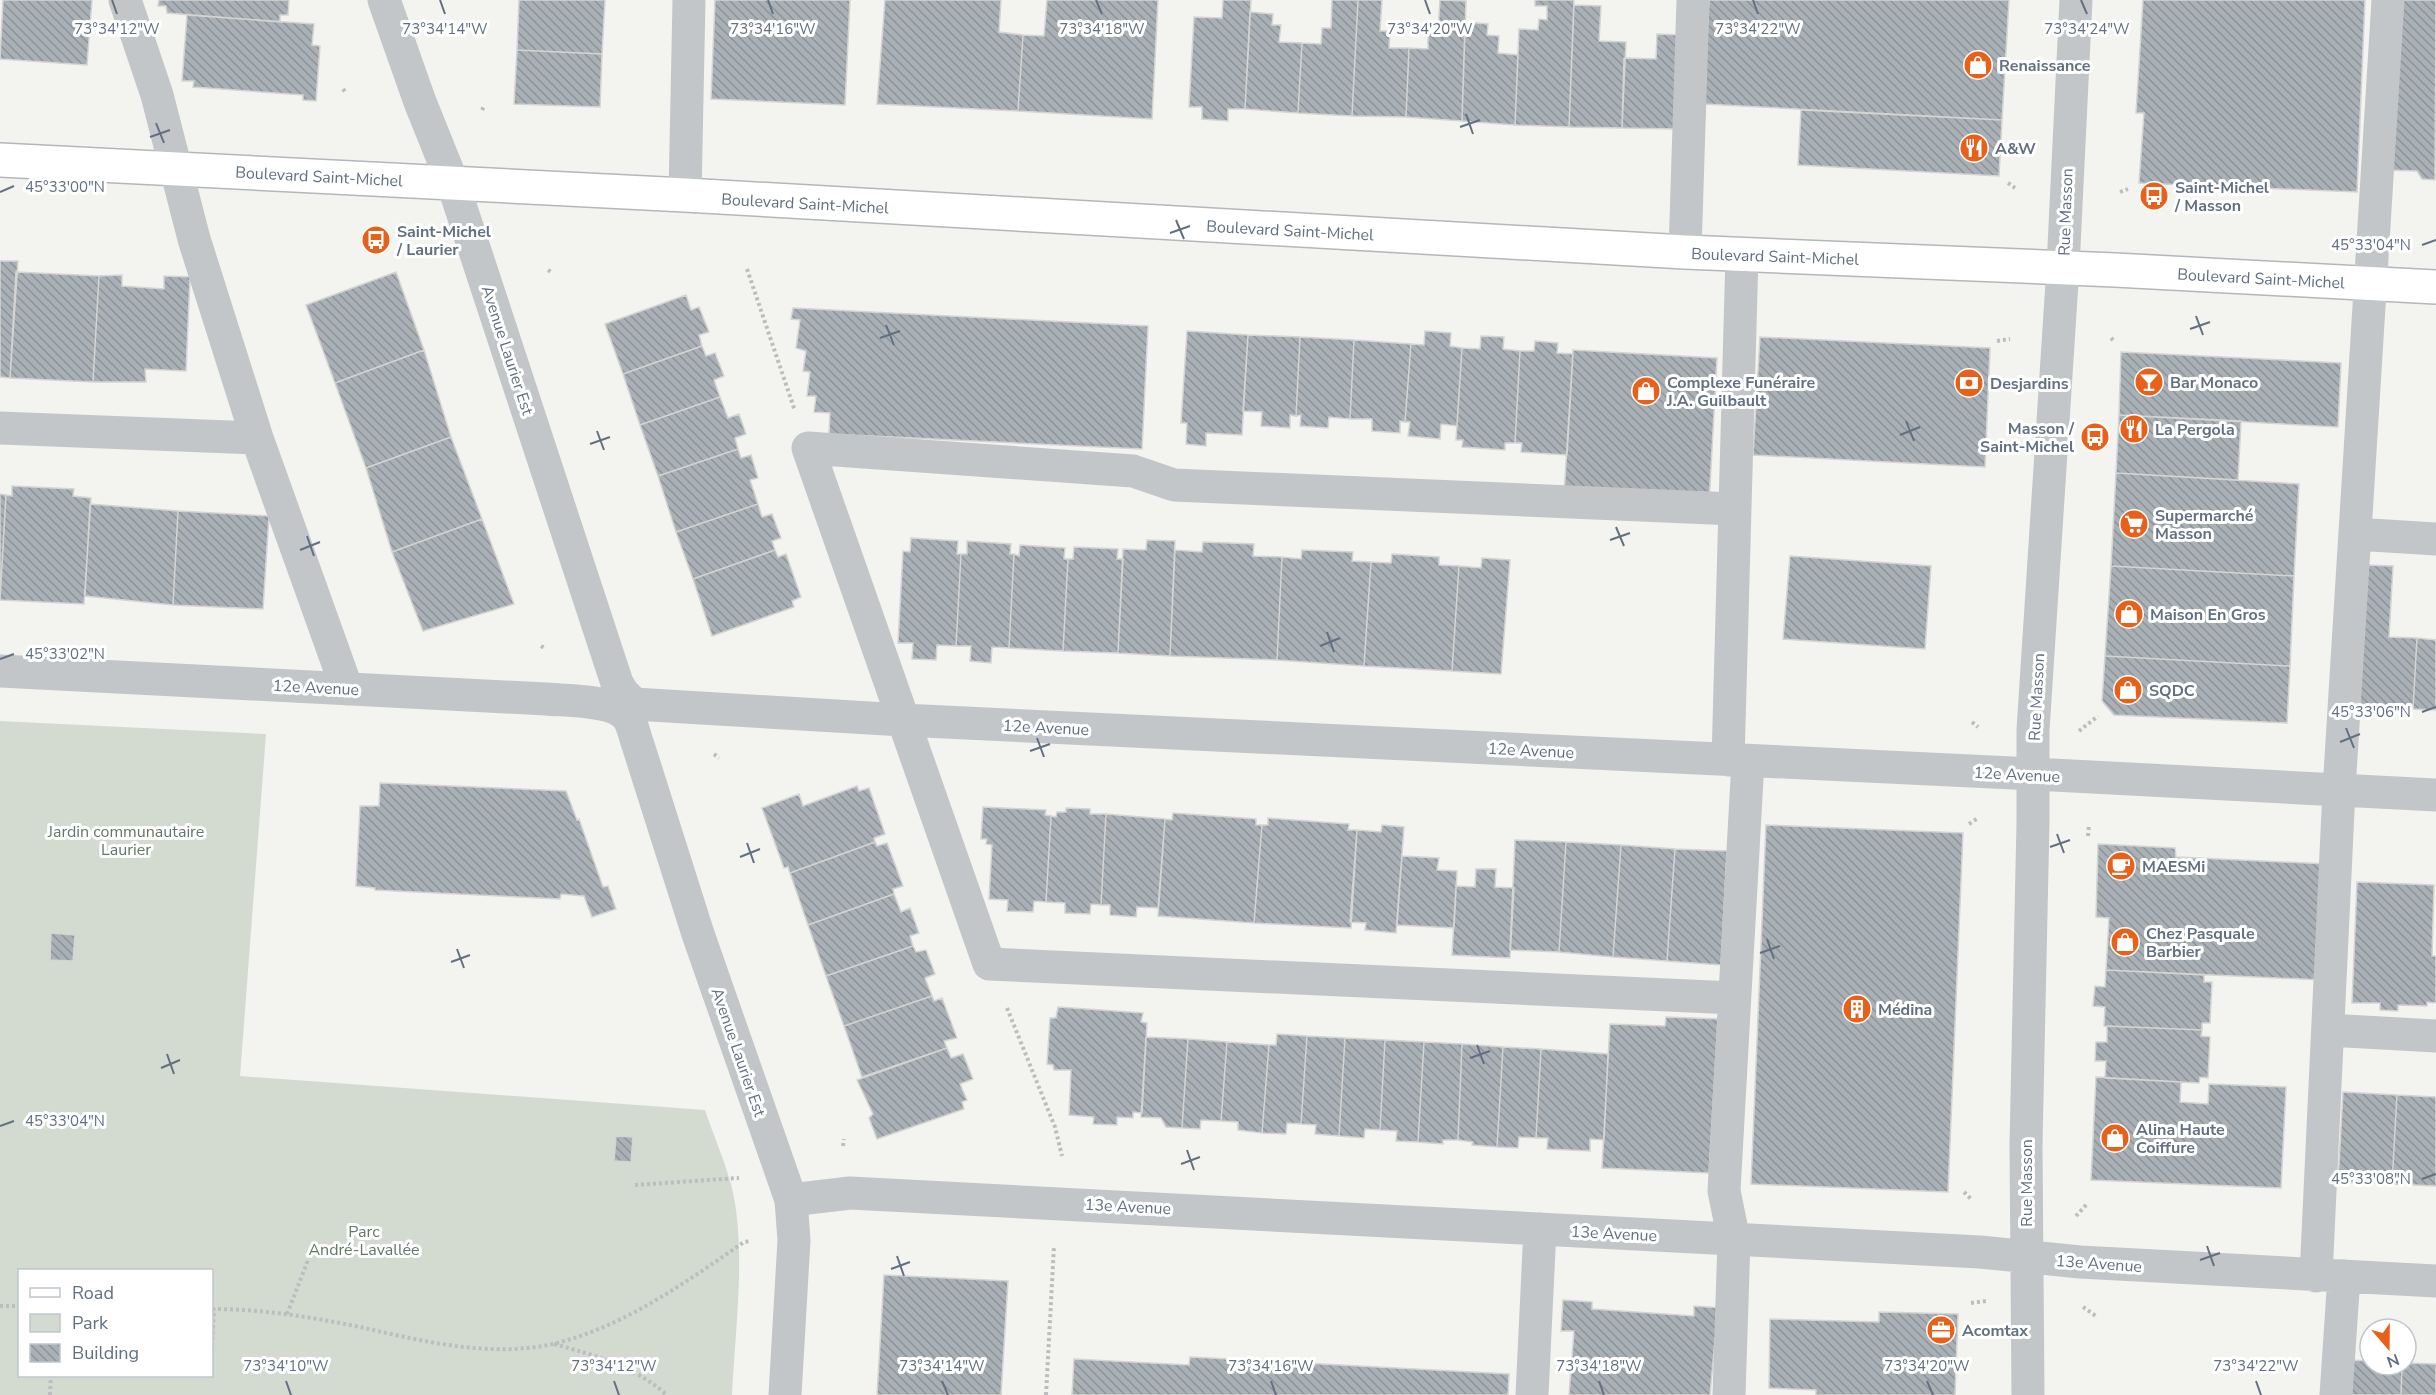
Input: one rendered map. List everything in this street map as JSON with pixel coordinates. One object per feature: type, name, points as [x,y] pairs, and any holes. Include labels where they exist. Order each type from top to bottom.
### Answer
[{"type":"main road","name":"Boulevard Saint-Michel","points":[[0,159],[1742,255],[2063,267],[2436,287]]},
{"type":"street","points":[[125,0],[157,95],[194,239],[257,438],[347,689]]},
{"type":"street","name":"Avenue Laurier Est","points":[[384,0],[420,102],[453,184],[608,657],[628,709],[698,934],[791,1200],[794,1240],[785,1395]]},
{"type":"street","points":[[685,195],[689,0]]},
{"type":"street","points":[[1685,252],[1693,0]]},
{"type":"street","name":"Rue Masson","points":[[2028,1395],[2026,1145],[2033,730],[2063,267],[2076,0]]},
{"type":"street","points":[[2336,1395],[2330,1276],[2328,1030],[2339,790],[2388,0]]},
{"type":"street","points":[[1729,1395],[1734,1240],[1724,1191],[1734,998],[1738,760],[1734,509],[1742,255]]},
{"type":"street","points":[[0,428],[257,438]]},
{"type":"street","points":[[1734,509],[1174,485],[1133,471],[808,448],[989,964],[1734,998]]},
{"type":"street","points":[[2355,534],[2436,539]]},
{"type":"street","name":"12e Avenue","points":[[0,671],[606,705],[619,710],[640,706],[2436,795]]},
{"type":"street","points":[[2328,1030],[2436,1036]]},
{"type":"street","name":"13e Avenue","points":[[791,1200],[850,1193],[1980,1252],[2027,1257],[2436,1281]]},
{"type":"street","points":[[1532,1395],[1540,1229]]},
{"type":"path","points":[[2008,183],[2015,188]]},
{"type":"path","points":[[2120,192],[2128,189]]},
{"type":"path","points":[[747,269],[808,448]]},
{"type":"path","points":[[1997,341],[2010,339]]},
{"type":"path","points":[[2079,731],[2098,716]]},
{"type":"path","points":[[1972,722],[1978,728]]},
{"type":"path","points":[[714,754],[719,758]]},
{"type":"path","points":[[1969,824],[1978,818]]},
{"type":"path","points":[[2088,836],[2090,825]]},
{"type":"path","points":[[989,964],[1055,1127],[1062,1156]]},
{"type":"path","points":[[843,1146],[844,1139]]},
{"type":"path","points":[[634,1185],[736,1179]]},
{"type":"path","points":[[1964,1192],[1972,1200]]},
{"type":"path","points":[[2076,1216],[2087,1204]]},
{"type":"path","points":[[213,1309],[242,1309],[287,1314],[441,1344],[514,1349],[553,1344],[602,1327],[646,1306],[744,1242],[751,1241]]},
{"type":"path","points":[[1046,1395],[1054,1246]]},
{"type":"path","points":[[287,1314],[312,1250]]},
{"type":"path","points":[[1971,1303],[1986,1301]]},
{"type":"path","points":[[0,1306],[17,1306]]},
{"type":"path","points":[[2083,1307],[2096,1316]]},
{"type":"path","points":[[553,1344],[595,1355],[627,1367],[650,1381],[666,1395]]},
{"type":"path","points":[[50,1395],[51,1377]]},
{"type":"green space","name":"Parc André-Lavallée","points":[[0,721],[266,734],[240,1076],[705,1110],[725,1165],[736,1208],[739,1261],[732,1395],[0,1395]]},
{"type":"building","points":[[3,0],[92,0],[87,65],[0,59]]},
{"type":"building","points":[[159,0],[289,0],[288,15],[280,15],[280,22],[167,13],[166,6],[158,6]]},
{"type":"building","points":[[519,0],[605,0],[602,54],[517,50]]},
{"type":"building","points":[[715,0],[850,0],[845,105],[711,99]]},
{"type":"building","points":[[885,0],[1001,0],[999,32],[1023,35],[1018,111],[877,104]]},
{"type":"building","points":[[1047,0],[1158,0],[1152,119],[1018,111],[1023,35],[1044,36]]},
{"type":"building","points":[[1223,0],[1251,0],[1245,109],[1228,109],[1228,121],[1202,119],[1202,107],[1189,107],[1194,17],[1222,18]]},
{"type":"building","points":[[1332,0],[1358,0],[1352,116],[1298,113],[1302,43],[1321,44],[1322,28],[1331,28]]},
{"type":"building","points":[[1358,0],[1382,0],[1380,31],[1390,31],[1389,48],[1409,48],[1406,117],[1352,116]]},
{"type":"building","points":[[1440,0],[1466,1],[1462,121],[1406,117],[1409,48],[1428,49],[1428,32],[1438,32]]},
{"type":"building","points":[[1535,0],[1574,0],[1569,127],[1515,125],[1519,29],[1538,30],[1539,19],[1547,20],[1547,6],[1535,6]]},
{"type":"building","points":[[1709,0],[2009,0],[2002,120],[1704,104]]},
{"type":"building","points":[[2143,0],[2365,0],[2357,192],[2139,183],[2144,113],[2136,113]]},
{"type":"building","points":[[2400,0],[2436,0],[2435,180],[2422,179],[2417,171],[2386,170]]},
{"type":"building","points":[[1574,5],[1601,6],[1599,41],[1626,42],[1622,128],[1569,127]]},
{"type":"building","points":[[1250,12],[1273,14],[1272,25],[1281,25],[1279,42],[1302,43],[1298,113],[1245,109]]},
{"type":"building","points":[[187,15],[314,24],[312,45],[320,46],[316,101],[303,100],[303,95],[193,87],[194,81],[182,81]]},
{"type":"building","points":[[1465,22],[1488,24],[1487,35],[1499,36],[1498,53],[1518,55],[1515,125],[1462,121]]},
{"type":"building","points":[[1657,34],[1680,35],[1677,129],[1622,128],[1624,58],[1656,59]]},
{"type":"building","points":[[517,50],[602,54],[600,107],[514,104]]},
{"type":"building","points":[[1801,110],[2002,120],[1999,176],[1798,165]]},
{"type":"building","points":[[0,261],[18,261],[10,378],[0,377]]},
{"type":"building","points":[[16,272],[99,276],[93,382],[10,378]]},
{"type":"building","points":[[396,272],[424,350],[335,383],[306,305]]},
{"type":"building","points":[[122,275],[122,286],[164,289],[164,276],[190,277],[186,371],[145,369],[146,382],[93,382],[99,276]]},
{"type":"building","points":[[686,295],[691,310],[699,307],[709,332],[699,335],[702,346],[623,374],[605,324]]},
{"type":"building","points":[[793,308],[1148,326],[1142,449],[829,434],[830,413],[814,412],[816,396],[807,396],[810,372],[803,371],[806,351],[796,348],[800,320],[791,319]]},
{"type":"building","points":[[1187,331],[1248,335],[1242,435],[1206,433],[1206,446],[1186,444],[1187,423],[1181,423]]},
{"type":"building","points":[[1425,331],[1451,333],[1450,346],[1462,348],[1457,426],[1441,424],[1440,439],[1408,436],[1410,422],[1405,422],[1411,344],[1424,345]]},
{"type":"building","points":[[1248,335],[1300,337],[1296,416],[1290,415],[1290,428],[1261,426],[1262,412],[1243,411]]},
{"type":"building","points":[[1481,336],[1504,337],[1503,349],[1520,351],[1515,443],[1505,443],[1505,450],[1462,447],[1463,440],[1456,440],[1462,348],[1480,349]]},
{"type":"building","points":[[1300,337],[1354,340],[1350,419],[1329,417],[1328,428],[1300,426],[1301,415],[1296,416]]},
{"type":"building","points":[[1760,337],[1990,348],[1985,467],[1753,455]]},
{"type":"building","points":[[1354,340],[1411,344],[1405,422],[1400,421],[1400,433],[1372,431],[1372,419],[1350,419]]},
{"type":"building","points":[[1535,341],[1558,343],[1557,353],[1573,354],[1567,455],[1521,452],[1522,443],[1515,443],[1520,351],[1534,351]]},
{"type":"building","points":[[702,346],[706,356],[715,353],[724,376],[714,380],[720,397],[640,425],[623,374]]},
{"type":"building","points":[[424,350],[451,437],[366,468],[335,383]]},
{"type":"building","points":[[1573,350],[1717,358],[1709,504],[1564,495]]},
{"type":"building","points":[[2121,352],[2341,363],[2338,427],[2119,415]]},
{"type":"building","points":[[720,397],[728,418],[739,414],[746,434],[735,438],[738,449],[658,476],[640,425]]},
{"type":"building","points":[[2119,415],[2241,421],[2238,480],[2116,473]]},
{"type":"building","points":[[451,437],[482,519],[392,552],[366,468]]},
{"type":"building","points":[[738,449],[741,458],[751,455],[758,478],[750,480],[758,504],[676,532],[658,476]]},
{"type":"building","points":[[2116,473],[2299,484],[2294,576],[2111,566]]},
{"type":"building","points":[[12,486],[74,489],[73,496],[91,498],[84,604],[0,600],[6,495],[12,496]]},
{"type":"building","points":[[0,494],[6,495],[0,600]]},
{"type":"building","points":[[90,504],[178,511],[173,605],[85,596]]},
{"type":"building","points":[[758,504],[762,517],[772,514],[781,538],[772,541],[775,550],[693,579],[676,532]]},
{"type":"building","points":[[178,511],[269,516],[263,609],[173,605]]},
{"type":"building","points":[[482,519],[514,604],[423,631],[392,552]]},
{"type":"building","points":[[911,538],[958,541],[957,554],[961,554],[956,646],[937,645],[936,660],[912,659],[913,643],[898,643],[903,551],[910,552]]},
{"type":"building","points":[[1147,540],[1175,541],[1170,656],[1118,653],[1123,549],[1146,550]]},
{"type":"building","points":[[967,541],[1011,544],[1010,554],[1014,554],[1009,648],[992,647],[991,663],[970,661],[971,646],[956,646],[961,554],[967,554]]},
{"type":"building","points":[[1203,542],[1254,544],[1253,556],[1282,557],[1277,660],[1170,656],[1175,550],[1202,552]]},
{"type":"building","points":[[1020,545],[1065,548],[1064,559],[1068,559],[1063,651],[1009,648],[1014,554],[1019,556]]},
{"type":"building","points":[[1074,547],[1118,549],[1117,559],[1123,559],[1118,653],[1063,651],[1068,559],[1073,559]]},
{"type":"building","points":[[775,550],[778,557],[786,554],[801,597],[792,601],[794,607],[712,636],[693,579]]},
{"type":"building","points":[[1302,550],[1353,552],[1352,561],[1371,562],[1364,666],[1277,660],[1282,557],[1301,559]]},
{"type":"building","points":[[1392,554],[1439,557],[1439,565],[1459,566],[1452,671],[1364,666],[1371,562],[1391,563]]},
{"type":"building","points":[[1790,556],[1931,566],[1925,649],[1783,639]]},
{"type":"building","points":[[1482,558],[1510,560],[1501,674],[1452,671],[1459,566],[1481,568]]},
{"type":"building","points":[[2364,565],[2393,566],[2389,637],[2417,638],[2413,709],[2357,706]]},
{"type":"building","points":[[2111,566],[2294,576],[2290,666],[2105,656]]},
{"type":"building","points":[[2417,638],[2436,640],[2436,710],[2413,709]]},
{"type":"building","points":[[2105,656],[2290,666],[2287,723],[2114,715],[2102,701]]},
{"type":"building","points":[[380,783],[566,791],[577,820],[579,819],[603,887],[608,886],[616,909],[592,917],[584,896],[561,894],[560,899],[375,890],[375,888],[356,886],[360,806],[379,806]]},
{"type":"building","points":[[857,786],[859,791],[869,788],[885,834],[874,838],[875,842],[790,873],[788,867],[784,868],[762,808],[799,794],[803,806]]},
{"type":"building","points":[[983,807],[1046,810],[1045,815],[1051,816],[1046,902],[1034,901],[1033,912],[1007,911],[1008,900],[989,899],[992,845],[986,844],[987,839],[981,839]]},
{"type":"building","points":[[1066,808],[1090,809],[1090,814],[1106,814],[1101,905],[1091,904],[1090,914],[1065,913],[1065,903],[1046,902],[1051,816],[1056,817],[1057,812],[1066,812]]},
{"type":"building","points":[[1173,813],[1256,819],[1256,825],[1262,825],[1254,923],[1158,916],[1165,819],[1172,820]]},
{"type":"building","points":[[1106,814],[1165,819],[1158,908],[1137,907],[1136,917],[1110,915],[1110,905],[1101,905]]},
{"type":"building","points":[[1268,818],[1349,824],[1348,830],[1357,830],[1351,928],[1254,923],[1262,825],[1268,825]]},
{"type":"building","points":[[1382,825],[1404,827],[1396,933],[1365,930],[1366,923],[1350,922],[1357,830],[1381,832]]},
{"type":"building","name":"Médina","points":[[1766,825],[1963,833],[1948,1192],[1751,1184]]},
{"type":"building","points":[[1515,840],[1566,842],[1559,952],[1510,950]]},
{"type":"building","points":[[875,842],[877,846],[887,843],[903,886],[893,889],[894,894],[808,925],[790,873]]},
{"type":"building","points":[[1566,842],[1621,845],[1613,957],[1559,952]]},
{"type":"building","points":[[2098,844],[2175,848],[2176,857],[2327,864],[2322,980],[2106,970],[2109,918],[2096,917]]},
{"type":"building","points":[[1621,845],[1675,849],[1667,961],[1613,957]]},
{"type":"building","points":[[1675,849],[1727,851],[1721,965],[1667,961]]},
{"type":"building","points":[[1402,856],[1439,858],[1437,870],[1457,871],[1454,928],[1397,925]]},
{"type":"building","points":[[1476,869],[1496,869],[1495,887],[1514,888],[1510,958],[1452,955],[1456,886],[1475,887]]},
{"type":"building","points":[[2357,882],[2434,885],[2432,956],[2436,956],[2436,1003],[2427,1002],[2427,1006],[2398,1005],[2398,1011],[2380,1010],[2380,1003],[2352,1003]]},
{"type":"building","points":[[894,894],[901,912],[910,908],[919,933],[910,936],[913,946],[826,976],[808,925]]},
{"type":"building","points":[[51,933],[75,935],[73,961],[50,960]]},
{"type":"building","points":[[913,946],[916,952],[926,950],[935,974],[925,978],[932,996],[844,1026],[826,976]]},
{"type":"building","points":[[2106,970],[2204,975],[2204,982],[2212,982],[2210,1023],[2202,1023],[2202,1030],[2104,1026],[2105,1007],[2093,1006],[2095,986],[2105,987]]},
{"type":"building","points":[[932,996],[934,1001],[942,998],[957,1038],[944,1041],[947,1048],[862,1077],[844,1026]]},
{"type":"building","points":[[1058,1007],[1143,1013],[1141,1022],[1147,1023],[1142,1113],[1133,1112],[1133,1118],[1117,1117],[1117,1125],[1093,1124],[1094,1117],[1069,1115],[1071,1070],[1054,1070],[1053,1065],[1047,1064],[1050,1018],[1056,1018]]},
{"type":"building","points":[[1666,1017],[1718,1019],[1709,1173],[1602,1168],[1610,1024],[1665,1026]]},
{"type":"building","points":[[2107,1026],[2202,1030],[2201,1036],[2210,1037],[2208,1078],[2200,1077],[2199,1083],[2105,1078],[2106,1061],[2095,1061],[2096,1042],[2107,1042]]},
{"type":"building","points":[[1277,1034],[1307,1036],[1301,1124],[1287,1123],[1286,1134],[1262,1133],[1269,1045],[1276,1045]]},
{"type":"building","points":[[1307,1036],[1345,1038],[1339,1136],[1315,1134],[1316,1125],[1301,1124]]},
{"type":"building","points":[[1146,1037],[1188,1039],[1182,1128],[1166,1127],[1161,1118],[1141,1117]]},
{"type":"building","points":[[1345,1038],[1385,1040],[1380,1130],[1365,1129],[1364,1138],[1339,1136]]},
{"type":"building","points":[[1188,1039],[1227,1042],[1221,1121],[1201,1120],[1200,1129],[1182,1128]]},
{"type":"building","points":[[1385,1040],[1424,1042],[1418,1142],[1396,1141],[1397,1131],[1380,1130]]},
{"type":"building","points":[[1227,1042],[1269,1045],[1262,1133],[1238,1130],[1238,1122],[1221,1121]]},
{"type":"building","points":[[1424,1042],[1462,1044],[1458,1140],[1443,1140],[1443,1144],[1418,1142]]},
{"type":"building","points":[[1462,1044],[1503,1047],[1497,1147],[1472,1145],[1473,1142],[1458,1140]]},
{"type":"building","points":[[1503,1047],[1541,1049],[1536,1138],[1519,1137],[1518,1148],[1497,1147]]},
{"type":"building","points":[[947,1048],[951,1058],[963,1054],[973,1079],[960,1084],[967,1100],[962,1102],[964,1109],[877,1139],[869,1118],[873,1114],[857,1080]]},
{"type":"building","points":[[1541,1049],[1608,1054],[1604,1140],[1590,1139],[1590,1151],[1547,1149],[1548,1138],[1536,1138]]},
{"type":"building","points":[[2096,1077],[2181,1082],[2180,1102],[2208,1104],[2209,1084],[2286,1087],[2281,1188],[2091,1180]]},
{"type":"building","points":[[2343,1092],[2397,1095],[2392,1184],[2338,1182]]},
{"type":"building","points":[[2397,1095],[2436,1097],[2436,1186],[2392,1184]]},
{"type":"building","points":[[616,1136],[633,1137],[631,1162],[614,1161]]},
{"type":"building","points":[[884,1275],[1008,1281],[1001,1395],[877,1395]]},
{"type":"building","points":[[1563,1300],[1592,1302],[1592,1309],[1694,1316],[1694,1306],[1723,1308],[1715,1339],[1710,1395],[1569,1395],[1574,1331],[1561,1331]]},
{"type":"building","points":[[1879,1312],[1958,1314],[1955,1395],[1816,1395],[1816,1390],[1769,1388],[1770,1319],[1879,1322]]},
{"type":"building","points":[[1190,1357],[1509,1374],[1508,1395],[1072,1395],[1074,1359],[1189,1365]]},
{"type":"building","points":[[2349,1360],[2358,1360],[2358,1377],[2402,1377],[2401,1395],[2347,1395]]},
{"type":"building","points":[[2418,1363],[2436,1364],[2436,1395],[2401,1395],[2402,1377],[2418,1377]]},
{"type":"place","name":"Renaissance","points":[[1978,65]]},
{"type":"place","name":"A&W","points":[[1974,148]]},
{"type":"place","name":"Saint-Michel / Masson","points":[[2154,196]]},
{"type":"place","name":"Saint-Michel / Laurier","points":[[376,240]]},
{"type":"place","name":"Bar Monaco","points":[[2149,382]]},
{"type":"place","name":"Desjardins","points":[[1969,383]]},
{"type":"place","name":"Complexe Funéraire J.A. Guilbault","points":[[1646,391]]},
{"type":"place","name":"La Pergola","points":[[2134,429]]},
{"type":"place","name":"Masson / Saint-Michel","points":[[2095,437]]},
{"type":"place","name":"Supermarché Masson","points":[[2134,524]]},
{"type":"place","name":"Maison En Gros","points":[[2129,614]]},
{"type":"place","name":"SQDC","points":[[2128,690]]},
{"type":"place","name":"MAESMi","points":[[2121,866]]},
{"type":"place","name":"Chez Pasquale Barbier","points":[[2125,942]]},
{"type":"place","name":"Médina","points":[[1857,1009]]},
{"type":"place","name":"Alina Haute Coiffure","points":[[2115,1138]]},
{"type":"place","name":"Acomtax","points":[[1941,1330]]},
{"type":"park label","name":"Jardin communautaire Laurier","points":[[126,840]]}]
